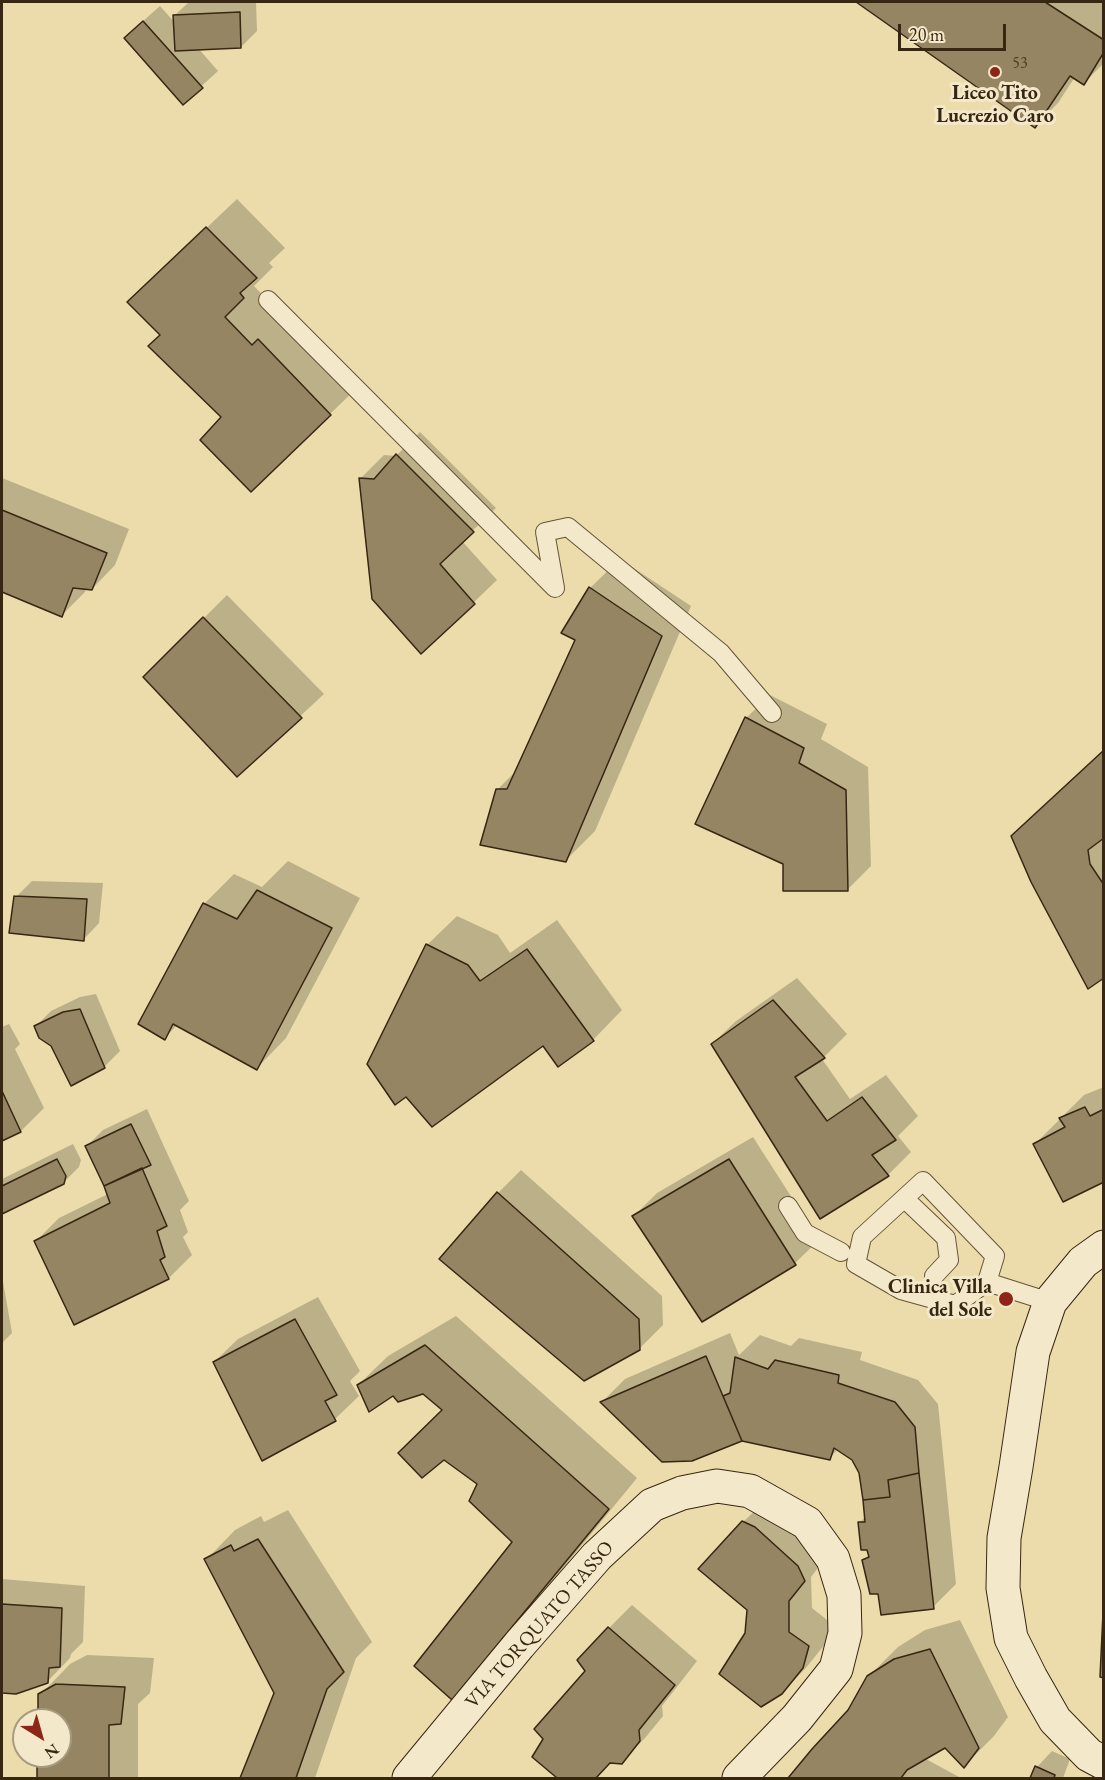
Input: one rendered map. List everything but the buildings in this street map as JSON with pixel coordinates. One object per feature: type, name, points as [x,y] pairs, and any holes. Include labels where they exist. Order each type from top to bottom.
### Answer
[{"type":"main road","points":[[1104,1247],[1083,1262],[1050,1302],[1033,1352],[1004,1538],[1003,1588],[1011,1638],[1031,1678],[1056,1720],[1089,1755],[1104,1763]]},
{"type":"main road","name":"VIA TORQUATO TASSO","points":[[409,1779],[519,1645],[597,1556],[652,1505],[682,1493],[717,1486],[750,1491],[807,1523],[832,1559],[844,1595],[845,1633],[836,1669],[797,1718],[739,1779]]},
{"type":"lane","points":[[268,300],[555,588],[545,532],[568,527],[721,653],[772,713]]},
{"type":"lane","points":[[923,1182],[995,1256],[987,1282],[955,1305],[901,1290],[856,1264],[862,1237],[923,1182]]},
{"type":"lane","points":[[904,1199],[946,1238],[949,1260],[934,1276]]},
{"type":"lane","points":[[788,1206],[805,1233],[841,1252]]},
{"type":"lane","points":[[987,1282],[1050,1302]]},
{"type":"place","name":"Liceo Tito Lucrezio Caro","points":[[995,72]]},
{"type":"place","name":"Clinica Villa del Sole","points":[[1006,1299]]}]
